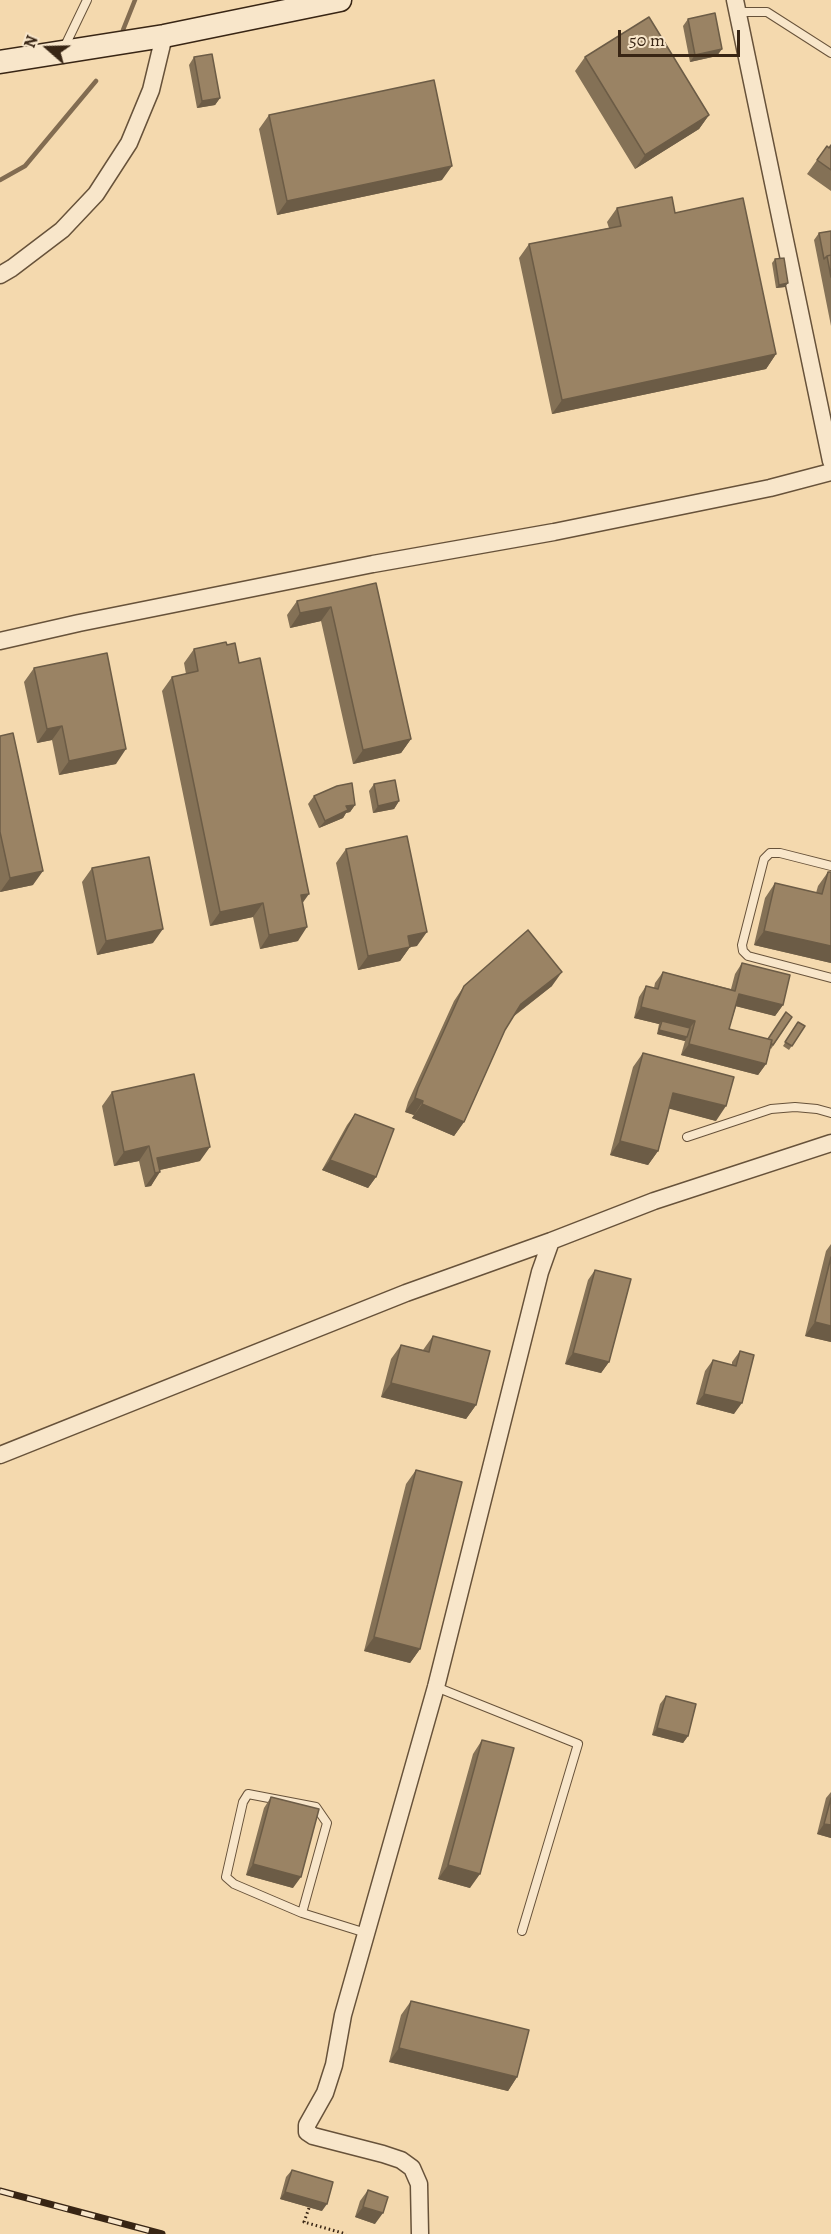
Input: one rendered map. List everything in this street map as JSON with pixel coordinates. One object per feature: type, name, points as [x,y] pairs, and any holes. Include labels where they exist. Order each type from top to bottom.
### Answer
[{"type":"main road","points":[[0,62],[164,36],[340,0]]},
{"type":"street","points":[[736,6],[831,461]]},
{"type":"street","points":[[0,275],[62,230],[96,194],[129,144],[151,90],[164,36]]},
{"type":"street","points":[[0,641],[91,620],[373,564],[554,532],[770,488],[831,472]]},
{"type":"street","points":[[0,1455],[406,1293],[654,1201],[831,1143]]},
{"type":"street","points":[[420,2234],[419,2184],[412,2168],[401,2160],[313,2136],[307,2132],[310,2117],[328,2084],[343,2016],[436,1687],[540,1272],[551,1241]]},
{"type":"lane","points":[[61,53],[87,0]]},
{"type":"lane","points":[[736,6],[767,12],[831,53]]},
{"type":"lane","points":[[831,866],[780,853],[770,853],[764,859],[742,945],[743,951],[748,956],[831,978]]},
{"type":"lane","points":[[687,1137],[771,1109],[795,1107],[831,1113]]},
{"type":"lane","points":[[436,1687],[578,1744],[522,1931]]},
{"type":"lane","points":[[302,1913],[327,1823],[316,1807],[248,1794],[243,1802],[226,1877],[234,1884],[302,1913],[366,1933]]},
{"type":"path","points":[[309,2208],[304,2222],[346,2234]]},
{"type":"building","points":[[715,13],[722,49],[695,55],[688,19]]},
{"type":"building","points":[[649,17],[709,115],[645,155],[585,57]]},
{"type":"building","points":[[212,54],[220,98],[202,101],[194,57]]},
{"type":"building","points":[[434,80],[452,166],[287,201],[269,115]]},
{"type":"building","points":[[831,145],[831,170],[817,160],[827,146],[829,148]]},
{"type":"building","points":[[672,197],[675,213],[743,198],[776,354],[562,400],[529,244],[621,226],[617,208]]},
{"type":"building","points":[[831,231],[831,255],[824,259],[819,233]]},
{"type":"building","points":[[831,255],[831,277],[827,256]]},
{"type":"building","points":[[784,258],[788,283],[779,285],[775,259]]},
{"type":"building","points":[[376,583],[411,739],[363,750],[331,607],[300,613],[297,601]]},
{"type":"building","points":[[226,642],[227,645],[235,643],[239,663],[260,658],[309,894],[301,895],[307,927],[269,935],[263,903],[220,912],[172,677],[198,671],[194,649]]},
{"type":"building","points":[[107,653],[126,749],[69,761],[62,726],[47,729],[34,668]]},
{"type":"building","points":[[13,733],[43,871],[10,878],[0,832],[0,736]]},
{"type":"building","points":[[395,780],[399,801],[378,806],[374,784]]},
{"type":"building","points":[[352,783],[355,805],[346,806],[348,810],[325,821],[314,796],[337,786]]},
{"type":"building","points":[[407,836],[427,932],[408,936],[410,947],[368,956],[346,849]]},
{"type":"building","points":[[149,857],[163,929],[106,941],[92,868]]},
{"type":"building","points":[[828,872],[831,872],[831,946],[764,931],[775,883],[822,894]]},
{"type":"building","points":[[528,930],[562,972],[521,1004],[505,1030],[464,1122],[422,1104],[423,1101],[415,1098],[418,1088],[464,986]]},
{"type":"building","points":[[742,963],[790,975],[783,1005],[739,994],[729,1029],[772,1040],[766,1064],[689,1044],[695,1021],[641,1007],[646,986],[658,989],[663,972],[735,991]]},
{"type":"building","points":[[786,1012],[792,1017],[773,1045],[772,1040],[768,1039]]},
{"type":"building","points":[[662,1021],[690,1028],[687,1037],[659,1030]]},
{"type":"building","points":[[798,1022],[805,1026],[792,1046],[785,1042]]},
{"type":"building","points":[[643,1053],[734,1077],[726,1106],[673,1093],[658,1151],[620,1141]]},
{"type":"building","points":[[194,1074],[210,1147],[157,1158],[160,1172],[155,1173],[149,1146],[124,1152],[112,1092]]},
{"type":"building","points":[[355,1114],[394,1129],[376,1177],[330,1160]]},
{"type":"building","points":[[831,1257],[831,1326],[815,1322]]},
{"type":"building","points":[[595,1270],[631,1279],[609,1362],[573,1353]]},
{"type":"building","points":[[433,1336],[490,1351],[476,1405],[391,1383],[401,1345],[429,1352]]},
{"type":"building","points":[[740,1351],[754,1355],[742,1403],[704,1394],[713,1360],[736,1366]]},
{"type":"building","points":[[416,1470],[462,1482],[420,1649],[374,1637]]},
{"type":"building","points":[[666,1696],[696,1704],[688,1736],[657,1728]]},
{"type":"building","points":[[482,1740],[514,1748],[480,1874],[448,1865]]},
{"type":"building","points":[[271,1797],[319,1809],[301,1877],[253,1864]]},
{"type":"building","points":[[831,1798],[831,1825],[824,1824]]},
{"type":"building","points":[[411,2001],[529,2030],[517,2077],[399,2048]]},
{"type":"building","points":[[292,2170],[333,2182],[327,2204],[285,2192]]},
{"type":"building","points":[[368,2190],[388,2197],[383,2213],[363,2207]]},
{"type":"waterway","points":[[123,30],[135,0]]},
{"type":"waterway","points":[[0,180],[25,166],[96,81]]},
{"type":"railway","points":[[0,2191],[162,2234]]}]
